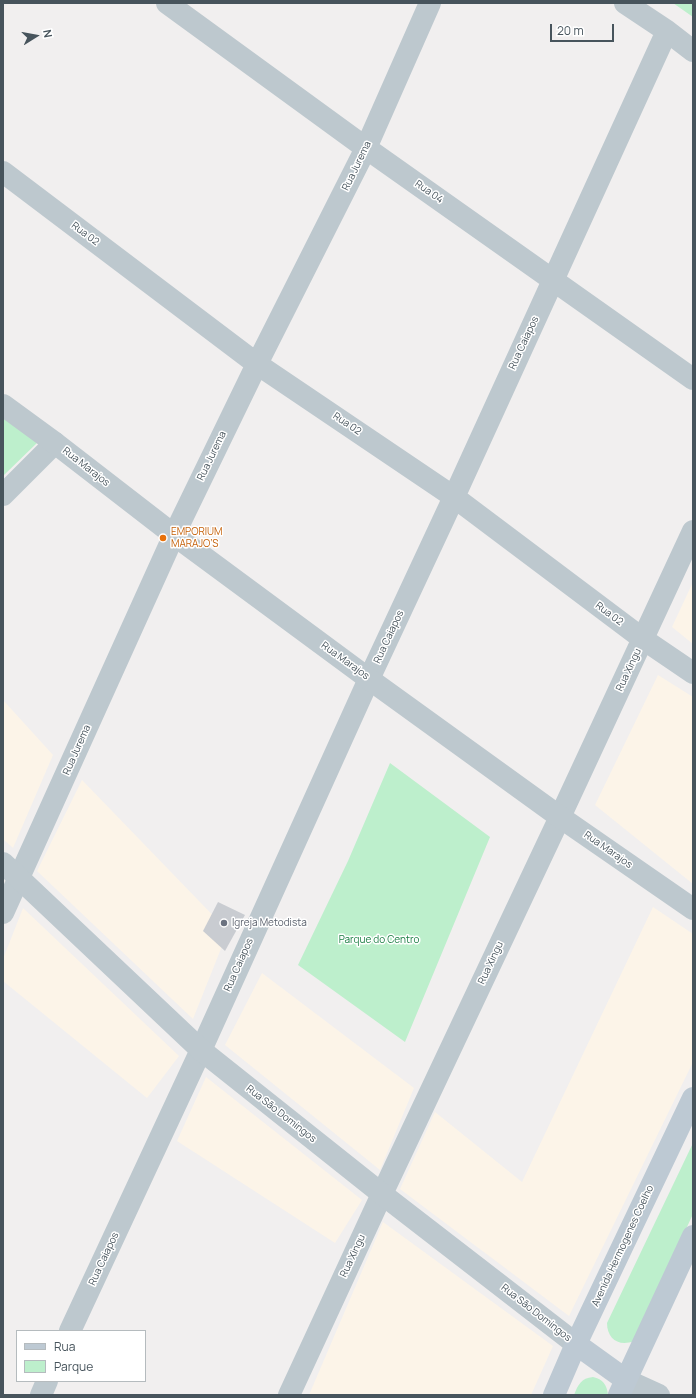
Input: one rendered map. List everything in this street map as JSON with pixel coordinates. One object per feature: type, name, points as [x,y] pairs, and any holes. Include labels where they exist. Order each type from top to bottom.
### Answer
[{"type":"main road","name":"Avenida Hermogenes Coelho","points":[[554,1395],[576,1344],[693,1098]]},
{"type":"main road","points":[[576,1344],[622,1387],[693,1236]]},
{"type":"street","name":"Rua 04","points":[[167,3],[366,148],[693,379]]},
{"type":"street","name":"Rua Jurema","points":[[3,913],[174,535],[257,364],[366,148],[430,3]]},
{"type":"street","points":[[625,3],[667,31],[693,51]]},
{"type":"street","name":"Rua Caiapos","points":[[70,1330],[201,1050],[369,679],[667,31]]},
{"type":"street","name":"Rua 02","points":[[3,172],[257,364],[454,497],[643,639],[693,673]]},
{"type":"street","name":"Rua Marajos","points":[[3,405],[55,443],[174,535],[369,679],[560,817],[693,909]]},
{"type":"street","points":[[3,495],[55,443]]},
{"type":"street","name":"Rua Xingu","points":[[289,1395],[693,532]]},
{"type":"street","name":"Rua São Domingos","points":[[3,863],[201,1050],[382,1194],[576,1344]]},
{"type":"street","points":[[41,1395],[47,1382]]},
{"type":"street","points":[[622,1387],[659,1395]]},
{"type":"shaded area","points":[[693,582],[693,644],[672,627]]},
{"type":"shaded area","points":[[658,675],[693,697],[693,884],[595,805]]},
{"type":"shaded area","points":[[3,700],[53,755],[13,848],[3,839]]},
{"type":"shaded area","points":[[82,780],[228,931],[193,1019],[37,871]]},
{"type":"shaded area","points":[[653,907],[693,934],[693,1062],[569,1316],[400,1189],[435,1112],[522,1182]]},
{"type":"shaded area","points":[[23,908],[179,1056],[147,1098],[3,981],[3,959]]},
{"type":"shaded area","points":[[262,973],[414,1088],[380,1170],[225,1045]]},
{"type":"shaded area","points":[[206,1077],[362,1200],[335,1243],[177,1141]]},
{"type":"shaded area","points":[[383,1222],[553,1346],[531,1395],[309,1395]]},
{"type":"green space","points":[[673,3],[693,3],[693,17]]},
{"type":"green space","points":[[3,417],[38,442],[3,476]]},
{"type":"green space","name":"Parque do Centro","points":[[390,763],[490,837],[405,1042],[298,965],[348,861]]},
{"type":"green space","points":[[693,1143],[693,1214],[634,1341],[629,1343],[619,1342],[609,1333],[607,1323]]},
{"type":"green space","points":[[593,1377],[604,1383],[607,1388],[608,1395],[574,1395],[583,1380]]},
{"type":"building","name":"Igreja Metodista","points":[[218,902],[245,915],[225,951],[203,931]]},
{"type":"place","name":"EMPORIUM MARAJO’S","points":[[163,538]]},
{"type":"place","name":"Igreja Metodista","points":[[224,923]]}]
